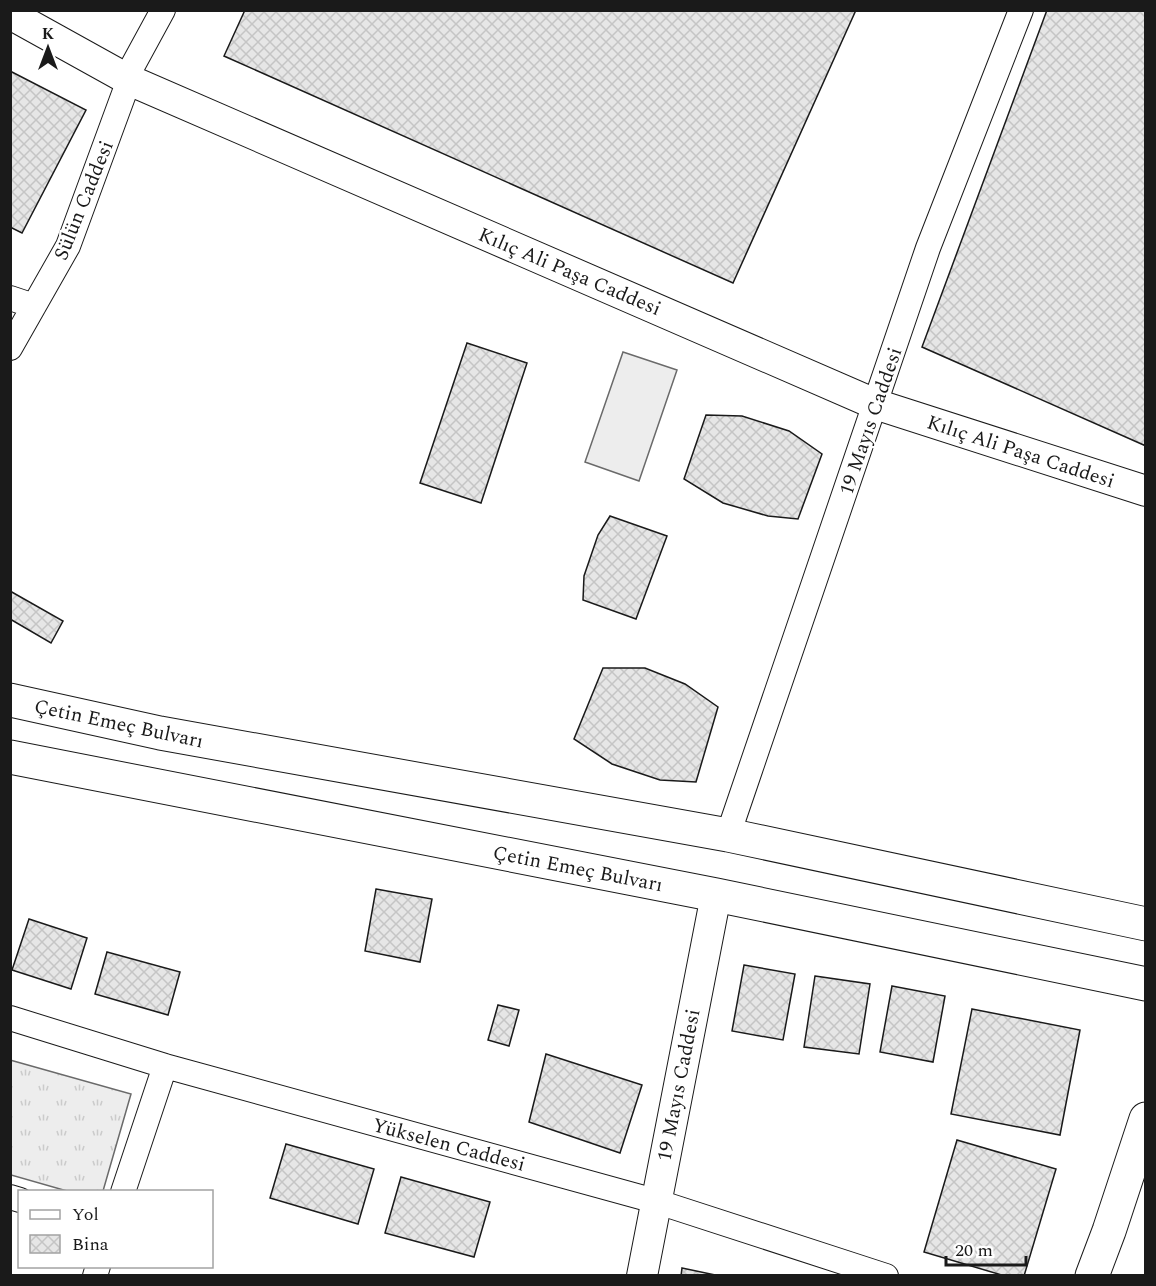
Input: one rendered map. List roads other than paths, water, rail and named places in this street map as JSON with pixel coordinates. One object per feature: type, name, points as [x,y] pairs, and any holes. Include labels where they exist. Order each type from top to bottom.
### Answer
[{"type":"main road","name":"Çetin Emeç Bulvarı","points":[[10,700],[160,733],[728,835],[1146,924]]},
{"type":"main road","name":"Çetin Emeç Bulvarı","points":[[10,757],[716,895],[1146,984]]},
{"type":"main road","points":[[1092,1275],[1146,1119]]},
{"type":"street","name":"Sülün Caddesi","points":[[10,348],[68,246],[128,79],[163,10]]},
{"type":"street","name":"19 Mayıs Caddesi","points":[[728,835],[928,249],[1021,10]]},
{"type":"street","name":"Kılıç Ali Paşa Caddesi","points":[[10,14],[128,79],[875,404],[1146,491]]},
{"type":"street","points":[[10,298],[34,306]]},
{"type":"street","name":"19 Mayıs Caddesi","points":[[642,1275],[716,895]]},
{"type":"street","name":"Yükselen Caddesi","points":[[10,1017],[165,1066],[655,1201],[886,1275]]},
{"type":"street","points":[[123,1190],[165,1066]]}]
